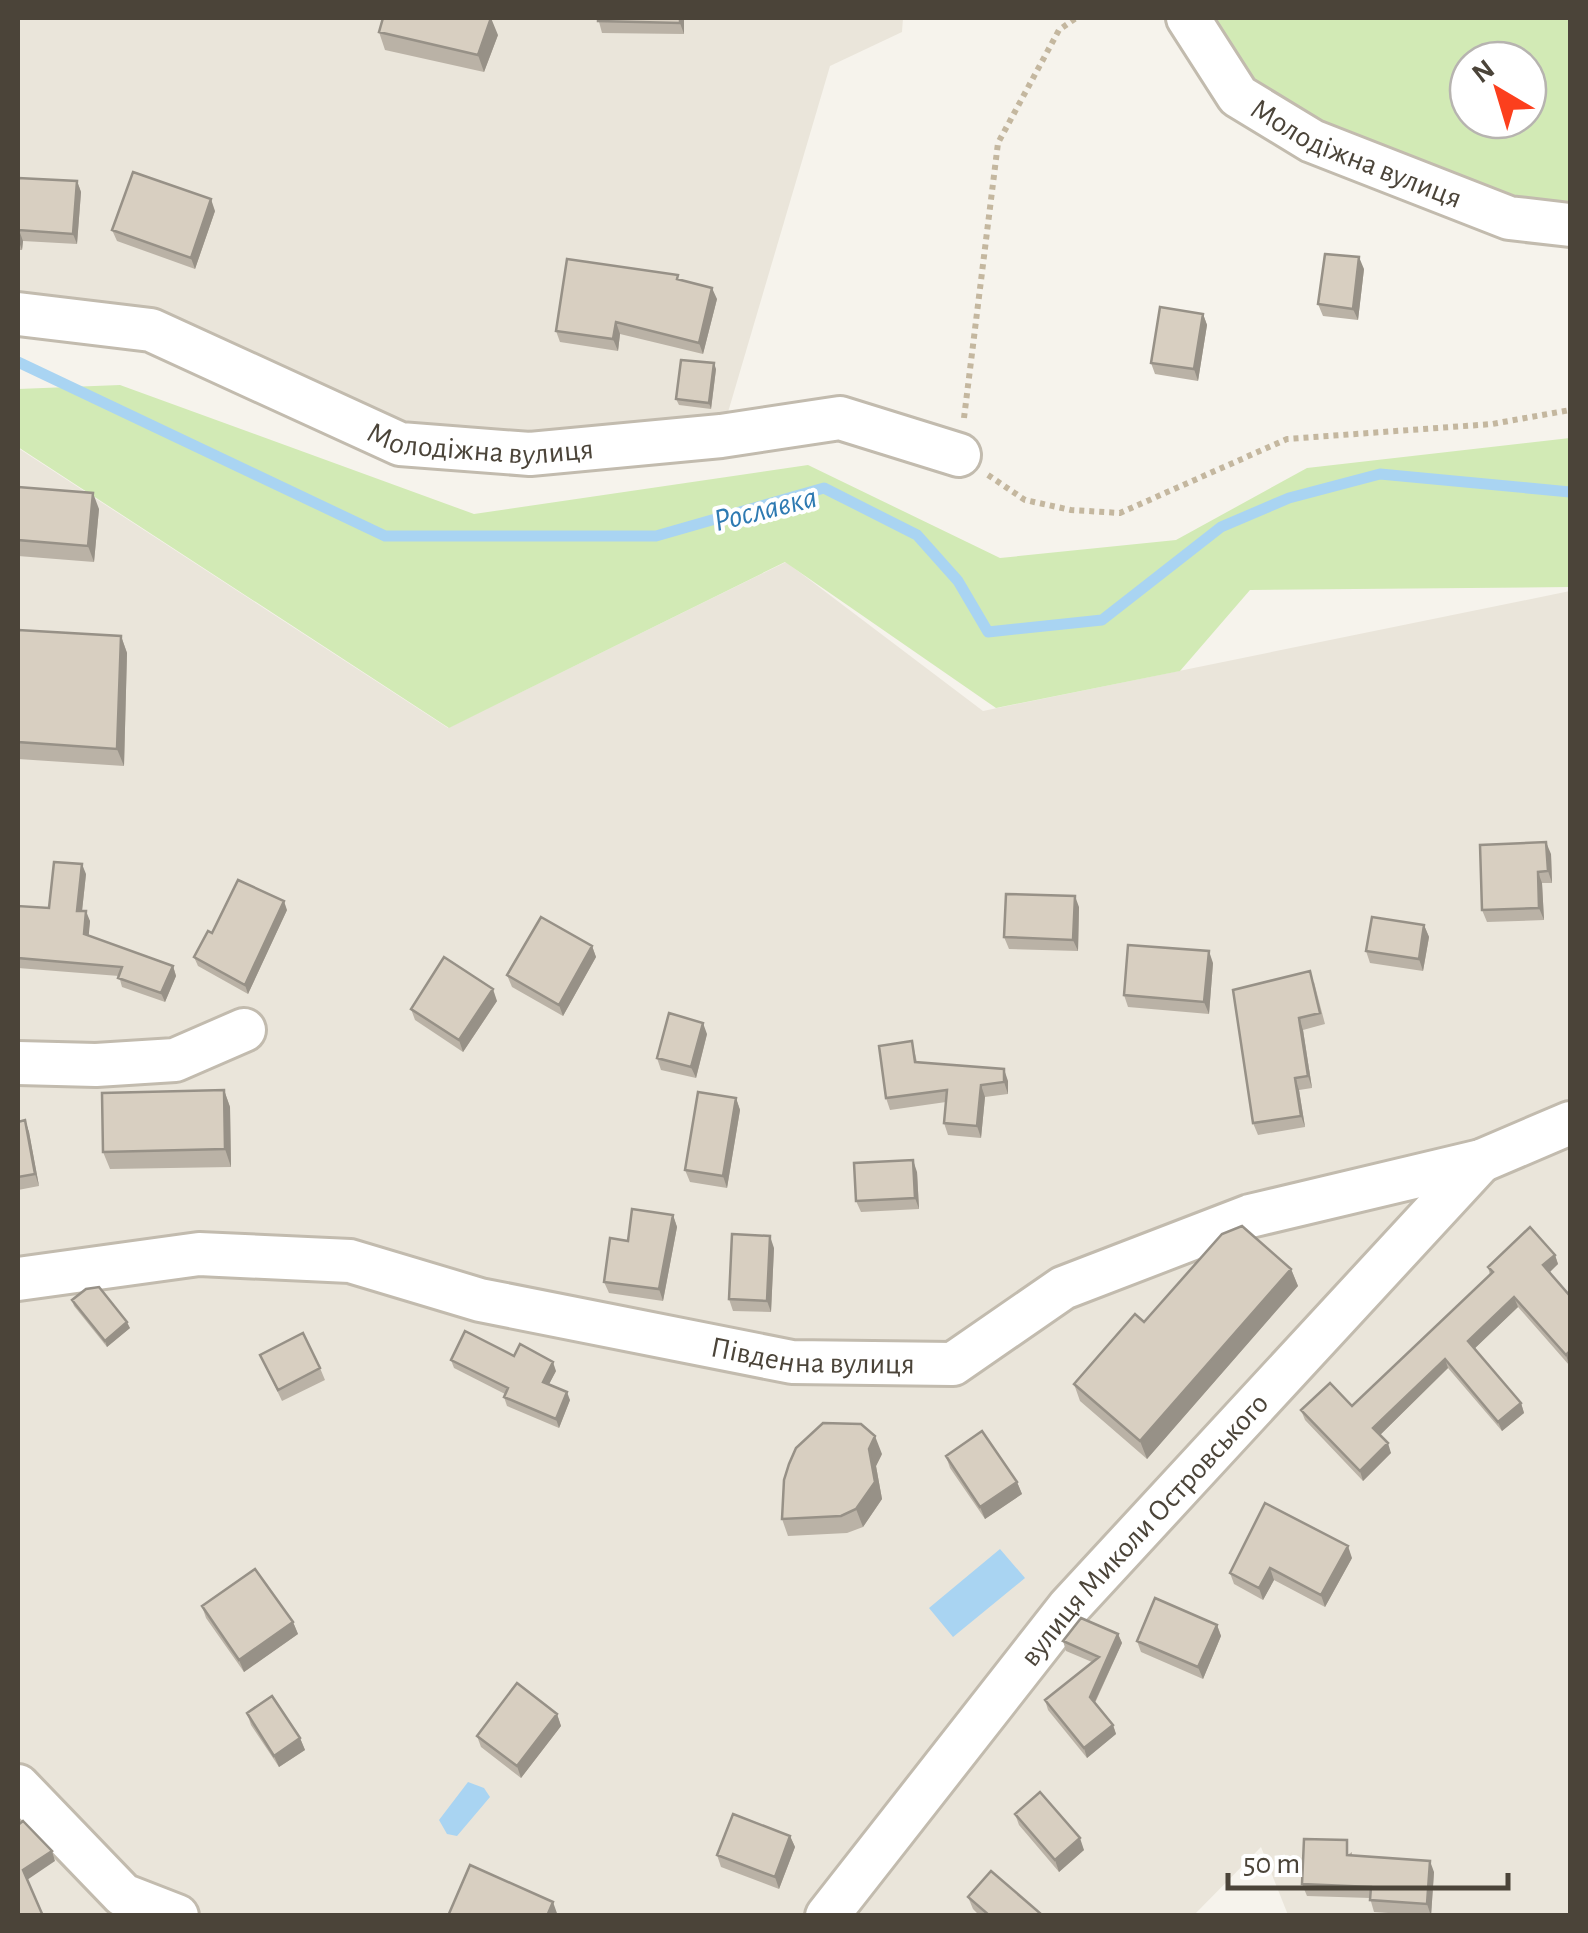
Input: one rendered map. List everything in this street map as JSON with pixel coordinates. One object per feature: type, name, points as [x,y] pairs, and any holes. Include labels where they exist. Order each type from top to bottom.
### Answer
[{"type":"street","name":"Молодіжна вулиця","points":[[1188,18],[1238,96],[1312,141],[1509,218],[1570,225]]},
{"type":"street","name":"Молодіжна вулиця","points":[[18,314],[151,330],[400,444],[530,454],[721,436],[840,418],[960,455]]},
{"type":"street","points":[[18,1063],[96,1065],[175,1060],[244,1030]]},
{"type":"street","name":"Південна вулиця","points":[[18,1279],[199,1254],[350,1261],[480,1300],[792,1362],[953,1364],[1062,1288],[1250,1216],[1481,1161],[1570,1123]]},
{"type":"street","name":"вулиця Миколи Островського","points":[[827,1916],[1068,1608],[1481,1161]]},
{"type":"street","points":[[18,1786],[123,1894],[177,1916]]},
{"type":"path","points":[[1076,18],[1059,30],[998,143],[960,455],[1025,500],[1071,510],[1120,514],[1287,440],[1492,424],[1570,410]]},
{"type":"shaded area","points":[[18,18],[903,18],[902,32],[830,66],[721,436],[400,444],[151,330],[18,314]]},
{"type":"shaded area","points":[[18,448],[448,728],[786,562],[983,711],[1570,591],[1570,1915],[1288,1915],[1261,1847],[1194,1915],[18,1916]]},
{"type":"green space","points":[[1188,18],[1570,18],[1570,225],[1312,141]]},
{"type":"green space","points":[[120,385],[474,514],[808,465],[1000,558],[1176,540],[1307,468],[1570,438],[1570,587],[1250,590],[1180,671],[996,708],[785,562],[449,728],[18,447],[18,389]]},
{"type":"water","points":[[1000,1549],[1025,1578],[953,1637],[929,1608]]},
{"type":"water","points":[[468,1782],[484,1788],[490,1797],[457,1836],[447,1834],[439,1820]]},
{"type":"building","points":[[383,18],[491,18],[478,55],[379,32]]},
{"type":"building","points":[[680,18],[680,23],[598,21]]},
{"type":"building","points":[[133,172],[211,199],[191,258],[112,230]]},
{"type":"building","points":[[18,178],[77,181],[73,234],[19,230],[18,239]]},
{"type":"building","points":[[1325,254],[1359,257],[1353,309],[1318,304]]},
{"type":"building","points":[[567,259],[678,275],[677,279],[712,288],[699,343],[616,322],[613,339],[556,331]]},
{"type":"building","points":[[1160,307],[1203,314],[1194,369],[1151,363]]},
{"type":"building","points":[[681,360],[714,363],[709,403],[676,399]]},
{"type":"building","points":[[18,487],[93,493],[88,546],[18,540]]},
{"type":"building","points":[[18,630],[121,636],[117,749],[18,742]]},
{"type":"building","points":[[1546,842],[1548,871],[1538,872],[1539,908],[1482,910],[1480,845]]},
{"type":"building","points":[[54,862],[82,864],[77,911],[86,911],[84,934],[173,966],[161,993],[118,978],[122,967],[18,958],[18,906],[49,908]]},
{"type":"building","points":[[238,880],[284,901],[245,985],[194,957],[208,931],[212,933]]},
{"type":"building","points":[[1006,894],[1075,896],[1073,940],[1004,937]]},
{"type":"building","points":[[541,917],[592,946],[559,1005],[507,975]]},
{"type":"building","points":[[1372,917],[1424,925],[1419,959],[1366,951]]},
{"type":"building","points":[[1128,945],[1209,951],[1204,1002],[1124,995]]},
{"type":"building","points":[[444,957],[493,989],[459,1040],[411,1009]]},
{"type":"building","points":[[1310,971],[1320,1013],[1299,1018],[1308,1076],[1295,1078],[1301,1116],[1253,1123],[1233,990]]},
{"type":"building","points":[[669,1013],[703,1023],[691,1067],[657,1058]]},
{"type":"building","points":[[912,1041],[915,1062],[1004,1069],[1004,1082],[981,1085],[977,1126],[944,1123],[947,1090],[886,1098],[879,1046]]},
{"type":"building","points":[[224,1090],[225,1149],[103,1152],[102,1093]]},
{"type":"building","points":[[698,1092],[736,1098],[723,1176],[685,1170]]},
{"type":"building","points":[[25,1120],[35,1174],[18,1177],[18,1122]]},
{"type":"building","points":[[913,1160],[915,1198],[856,1201],[854,1163]]},
{"type":"building","points":[[632,1209],[673,1215],[659,1289],[604,1282],[610,1238],[628,1241]]},
{"type":"building","points":[[1242,1226],[1291,1269],[1140,1441],[1074,1384],[1135,1314],[1144,1322],[1222,1234]]},
{"type":"building","points":[[1530,1227],[1555,1255],[1543,1265],[1570,1296],[1570,1351],[1566,1355],[1514,1297],[1468,1341],[1521,1403],[1498,1422],[1445,1359],[1373,1428],[1388,1443],[1360,1471],[1301,1410],[1330,1383],[1352,1406],[1493,1272],[1488,1267]]},
{"type":"building","points":[[732,1234],[770,1236],[767,1301],[729,1299]]},
{"type":"building","points":[[99,1287],[127,1322],[105,1341],[72,1300],[86,1289]]},
{"type":"building","points":[[465,1331],[514,1356],[520,1344],[553,1362],[543,1382],[567,1392],[556,1419],[504,1397],[508,1388],[451,1360]]},
{"type":"building","points":[[303,1333],[320,1368],[278,1390],[260,1355]]},
{"type":"building","points":[[823,1423],[861,1424],[875,1436],[869,1449],[875,1482],[856,1509],[841,1516],[782,1519],[789,1464],[796,1448]]},
{"type":"building","points":[[982,1431],[1017,1482],[980,1507],[946,1456]]},
{"type":"building","points":[[1265,1503],[1348,1546],[1321,1595],[1270,1568],[1259,1588],[1230,1573]]},
{"type":"building","points":[[255,1569],[293,1622],[239,1660],[202,1606]]},
{"type":"building","points":[[1155,1598],[1217,1625],[1198,1667],[1137,1641]]},
{"type":"building","points":[[1081,1618],[1118,1634],[1090,1697],[1113,1725],[1084,1748],[1045,1700],[1099,1657],[1063,1641]]},
{"type":"building","points":[[517,1683],[557,1714],[517,1766],[477,1736]]},
{"type":"building","points":[[272,1696],[300,1738],[274,1756],[247,1713]]},
{"type":"building","points":[[1040,1792],[1080,1838],[1055,1860],[1015,1814]]},
{"type":"building","points":[[733,1814],[790,1836],[775,1877],[717,1855]]},
{"type":"building","points":[[23,1821],[52,1851],[23,1870],[43,1916],[18,1916],[18,1825]]},
{"type":"building","points":[[1304,1839],[1347,1840],[1347,1855],[1430,1861],[1427,1904],[1370,1900],[1371,1887],[1302,1884]]},
{"type":"building","points":[[470,1865],[553,1902],[547,1916],[448,1916]]},
{"type":"building","points":[[991,1871],[1040,1916],[990,1916],[968,1897]]},
{"type":"waterway","name":"Рославка","points":[[18,362],[385,536],[656,536],[824,488],[917,535],[958,581],[988,632],[1102,620],[1221,527],[1289,498],[1380,474],[1570,492]]}]
